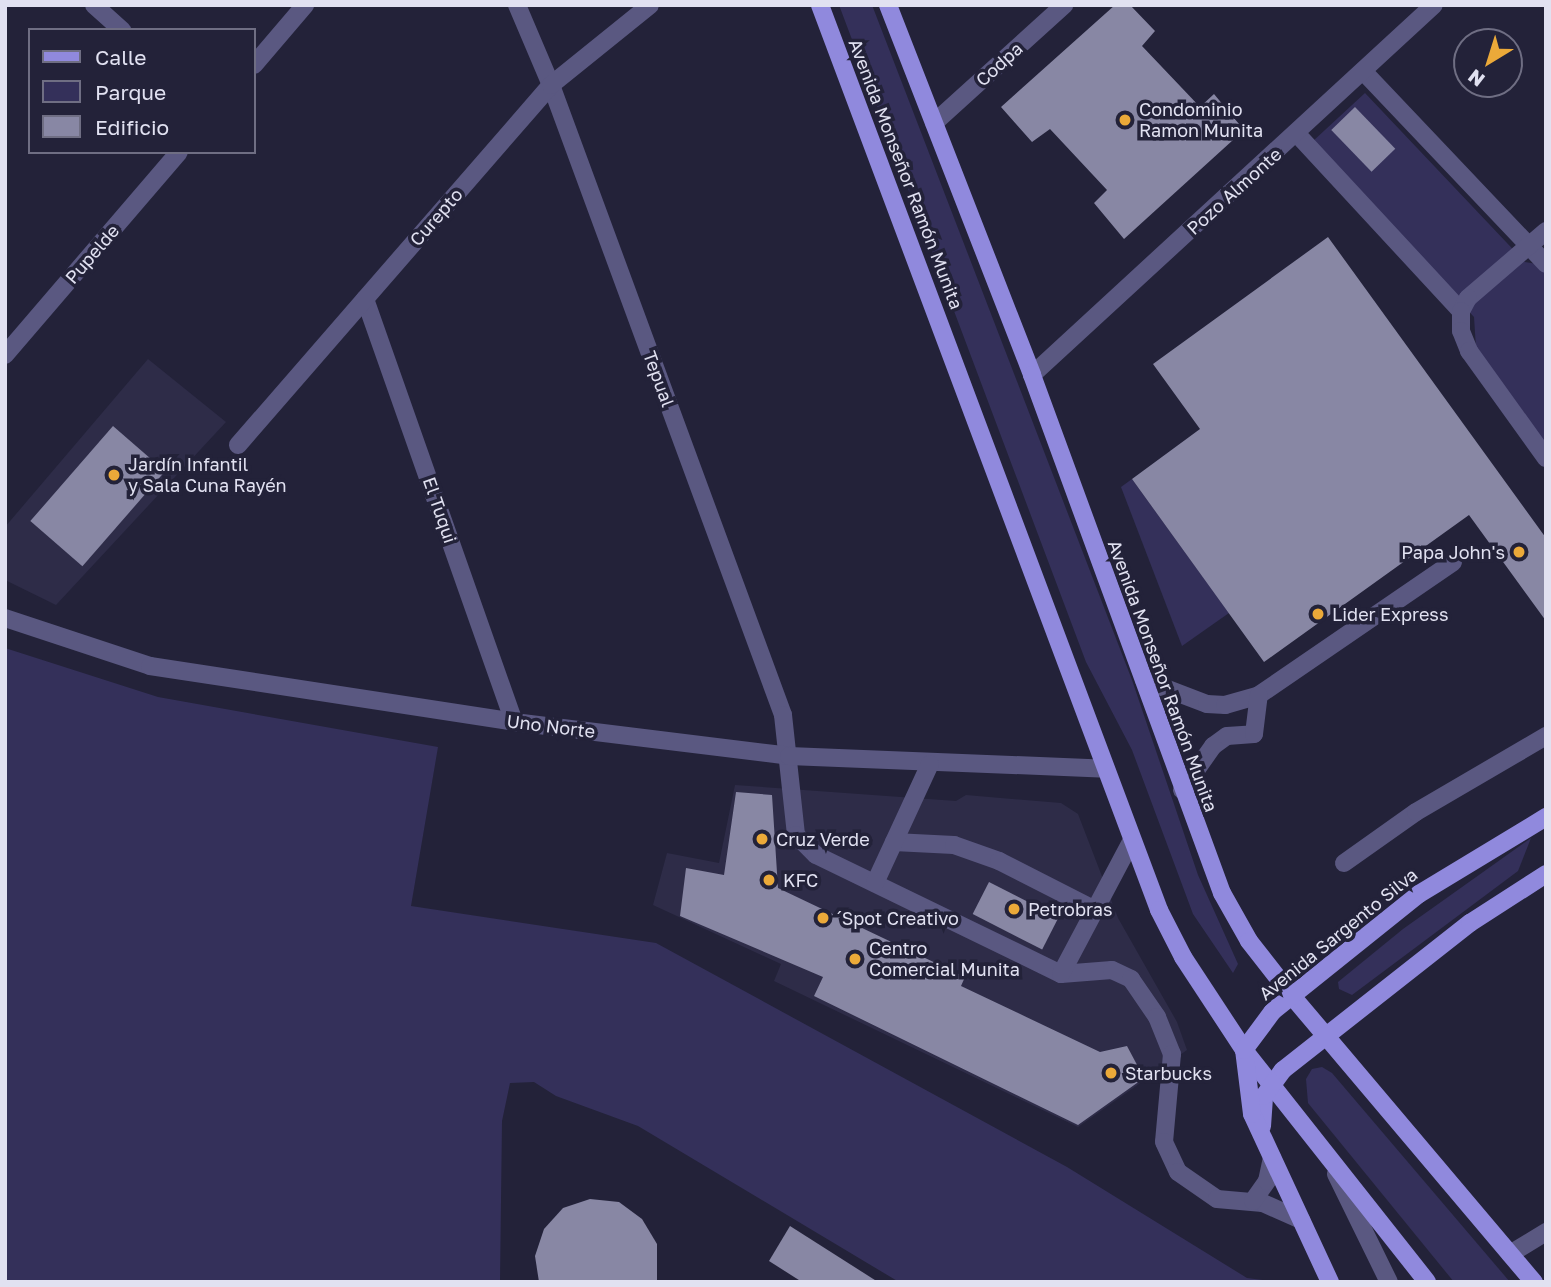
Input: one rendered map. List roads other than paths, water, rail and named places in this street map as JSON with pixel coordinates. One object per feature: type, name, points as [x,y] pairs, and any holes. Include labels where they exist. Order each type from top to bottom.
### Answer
[{"type":"main road","name":"Avenida Monseñor Ramón Munita","points":[[820,5],[1132,840],[1177,946],[1244,1050],[1427,1282]]},
{"type":"main road","name":"Avenida Monseñor Ramón Munita","points":[[888,5],[1032,375],[1182,790],[1229,905],[1292,996],[1534,1282]]},
{"type":"main road","name":"Avenida Sargento Silva","points":[[1244,1050],[1259,1026],[1292,996],[1419,894],[1546,817]]},
{"type":"main road","points":[[1262,1137],[1262,1108],[1270,1083],[1469,923],[1546,874]]},
{"type":"main road","points":[[1244,1050],[1246,1087],[1262,1137],[1330,1282]]},
{"type":"street","points":[[94,5],[120,28]]},
{"type":"street","points":[[256,63],[305,5]]},
{"type":"street","name":"Tepual","points":[[517,5],[551,85],[783,715],[796,835],[816,855],[1060,974]]},
{"type":"street","name":"Curepto","points":[[238,445],[551,85],[650,5]]},
{"type":"street","name":"Codpa","points":[[934,122],[1064,5]]},
{"type":"street","name":"Pozo Almonte","points":[[1032,375],[1297,134],[1434,5]]},
{"type":"street","points":[[1363,71],[1546,264]]},
{"type":"street","points":[[1297,134],[1461,311]]},
{"type":"street","name":"Pupelde","points":[[5,355],[177,154]]},
{"type":"street","points":[[1546,231],[1468,298],[1461,311],[1461,331],[1469,351],[1546,458]]},
{"type":"street","name":"El Tuqui","points":[[365,299],[514,722]]},
{"type":"street","points":[[1144,680],[1206,704],[1224,705],[1259,695],[1453,562]]},
{"type":"street","name":"Uno Norte","points":[[5,618],[150,666],[514,722],[789,756],[930,764],[1107,769]]},
{"type":"street","points":[[1182,790],[1213,746],[1227,736],[1254,734],[1259,695]]},
{"type":"street","points":[[1344,863],[1416,812],[1546,736]]},
{"type":"street","points":[[875,883],[930,764]]},
{"type":"street","points":[[1060,974],[1132,840]]},
{"type":"street","points":[[894,842],[954,845],[999,861],[1095,910]]},
{"type":"street","points":[[1060,974],[1112,970],[1140,989],[1172,1054],[1163,1131],[1168,1157],[1178,1172],[1210,1195],[1230,1203],[1253,1201],[1301,1220]]},
{"type":"street","points":[[1323,1149],[1389,1282]]},
{"type":"street","points":[[1253,1201],[1267,1181],[1272,1158]]},
{"type":"street","points":[[1510,1254],[1546,1232]]},
{"type":"place","name":"Condominio Ramon Munita","points":[[1125,120]]},
{"type":"place","name":"Jardín Infantil y Sala Cuna Rayén","points":[[114,475]]},
{"type":"place","name":"Papa John's","points":[[1519,552]]},
{"type":"place","name":"Lider Express","points":[[1318,614]]},
{"type":"place","name":"Cruz Verde","points":[[762,839]]},
{"type":"place","name":"KFC","points":[[769,880]]},
{"type":"place","name":"Petrobras","points":[[1014,909]]},
{"type":"place","name":"´Spot Creativo","points":[[823,918]]},
{"type":"place","name":"Centro Comercial Munita","points":[[855,959]]},
{"type":"place","name":"Starbucks","points":[[1111,1073]]}]
